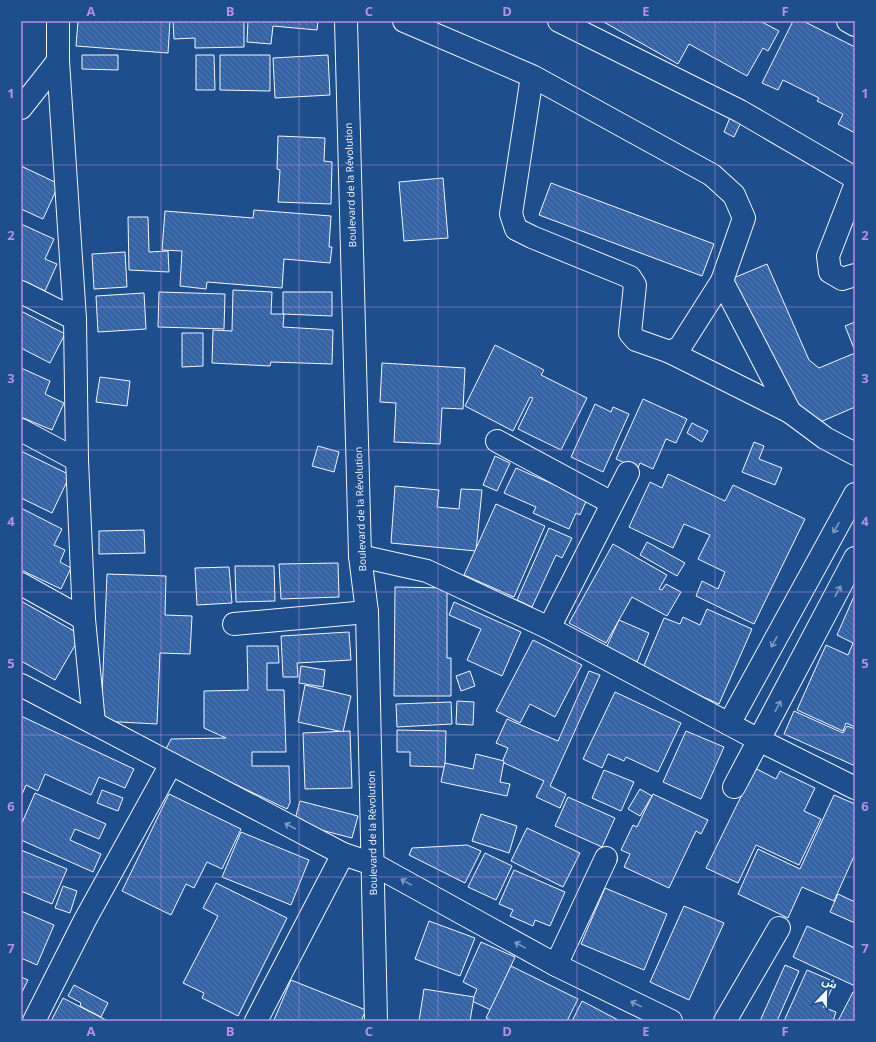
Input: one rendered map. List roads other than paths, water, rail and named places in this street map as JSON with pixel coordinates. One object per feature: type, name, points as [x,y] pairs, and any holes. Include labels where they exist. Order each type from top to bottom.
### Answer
[{"type":"street","points":[[58,21],[58,61],[75,319],[77,460],[84,619],[94,723]]},
{"type":"street","name":"Boulevard de la Révolution","points":[[346,21],[360,556],[367,612],[376,1021]]},
{"type":"street","points":[[404,21],[532,76],[712,175],[734,195],[744,218],[722,281],[680,347],[670,352]]},
{"type":"street","points":[[559,21],[740,111],[855,178]]},
{"type":"street","points":[[848,21],[855,25]]},
{"type":"street","points":[[21,108],[58,61]]},
{"type":"street","points":[[532,76],[511,214],[516,229],[630,277],[635,285],[630,333],[636,340],[670,352],[790,412],[825,438],[855,454]]},
{"type":"street","points":[[855,186],[828,256],[830,272],[842,279],[855,275]]},
{"type":"street","points":[[722,281],[790,412]]},
{"type":"street","points":[[21,292],[75,319]]},
{"type":"street","points":[[21,430],[77,460]]},
{"type":"street","points":[[497,441],[612,502]]},
{"type":"street","points":[[549,628],[628,473]]},
{"type":"street","points":[[729,724],[855,494]]},
{"type":"street","points":[[360,556],[427,571],[549,628],[759,740],[855,788]]},
{"type":"street","points":[[734,787],[855,558]]},
{"type":"street","points":[[21,584],[84,619]]},
{"type":"street","points":[[234,624],[367,612]]},
{"type":"street","points":[[21,685],[343,854],[373,864],[556,964],[671,1021]]},
{"type":"street","points":[[34,1021],[85,920],[171,764]]},
{"type":"street","points":[[256,1021],[343,854]]},
{"type":"street","points":[[556,964],[606,858]]},
{"type":"street","points":[[725,1021],[779,928]]}]
